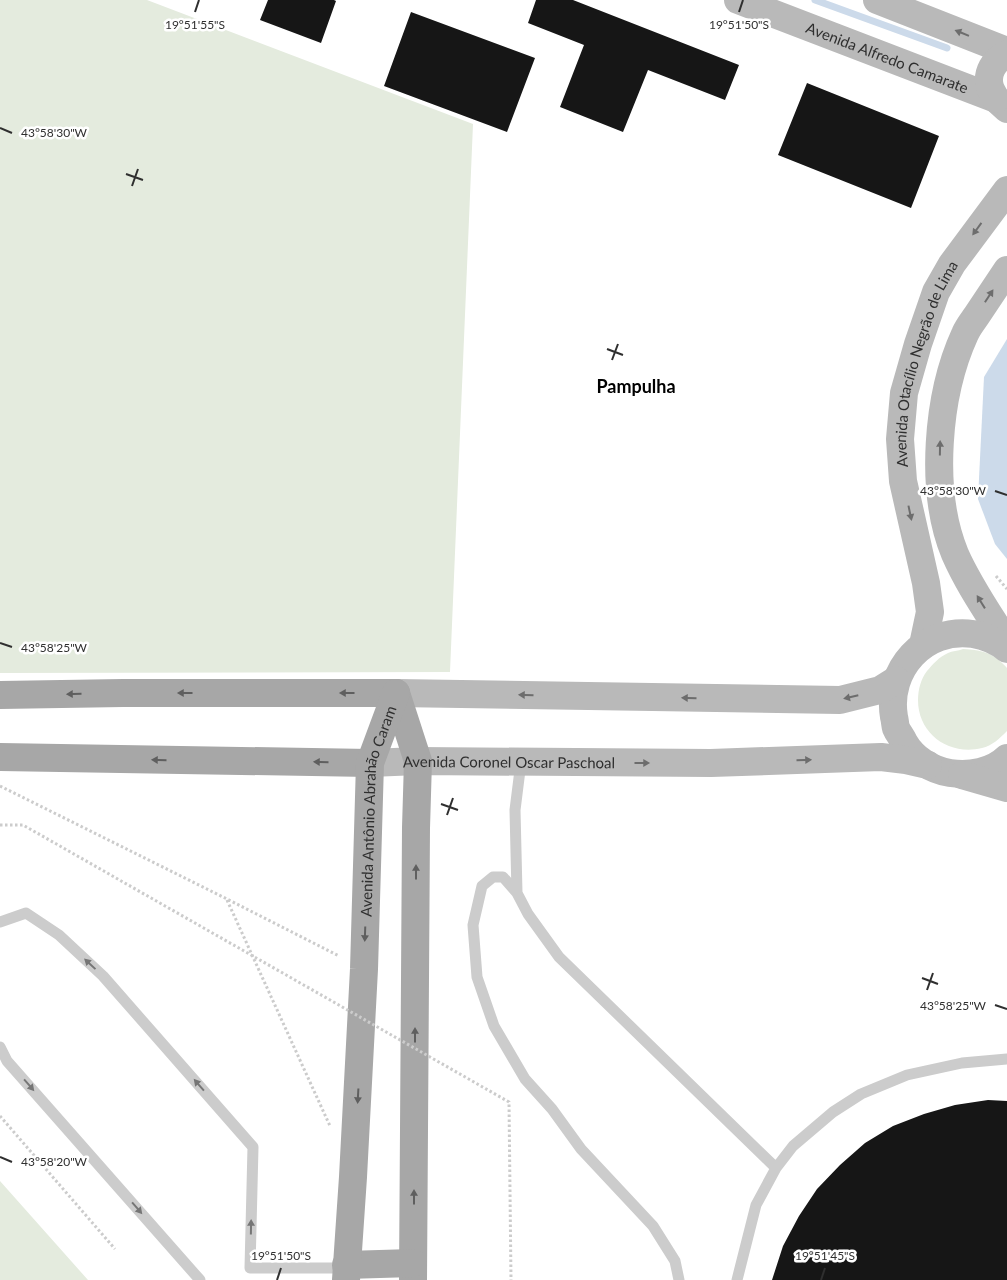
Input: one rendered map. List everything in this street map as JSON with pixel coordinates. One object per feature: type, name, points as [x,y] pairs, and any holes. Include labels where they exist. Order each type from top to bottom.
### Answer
[{"type":"main road","points":[[0,695],[396,693]]},
{"type":"main road","name":"Avenida Antônio Abrahão Caram","points":[[396,693],[418,762],[413,1271]]},
{"type":"main road","name":"Avenida Antônio Abrahão Caram","points":[[346,1271],[354,1177],[364,969],[370,763],[396,693]]},
{"type":"main road","name":"Avenida Coronel Oscar Paschoal","points":[[0,757],[370,763]]},
{"type":"main road","points":[[346,1271],[413,1271]]},
{"type":"street","name":"Avenida Alfredo Camarate","points":[[738,0],[1001,104]]},
{"type":"street","points":[[877,0],[1007,53]]},
{"type":"street","points":[[1001,104],[990,87],[989,78],[992,66],[1007,53]]},
{"type":"street","name":"Avenida Otacílio Negrão de Lima","points":[[923,645],[930,612],[926,583],[903,481],[900,439],[904,393],[936,292],[952,264],[1007,190]]},
{"type":"street","name":"Avenida Otacílio Negrão de Lima","points":[[1007,270],[966,333],[952,370],[942,411],[940,487],[944,518],[954,552],[968,581],[1007,643]]},
{"type":"street","points":[[1007,649],[1001,644],[982,636],[962,633],[942,636],[923,645],[907,660],[896,680],[892,705],[896,728],[909,750],[928,765],[943,772],[960,774],[1007,788]]},
{"type":"street","points":[[396,693],[840,700],[880,690],[896,680]]},
{"type":"street","name":"Avenida Coronel Oscar Paschoal","points":[[370,763],[711,763],[881,757],[928,765]]},
{"type":"street","points":[[960,774],[983,772],[1007,758]]},
{"type":"lane","points":[[517,893],[516,810],[520,762]]},
{"type":"lane","points":[[678,1280],[675,1261],[653,1226],[581,1149],[526,1079],[494,1026],[477,978],[473,926],[482,886],[493,878],[503,877],[517,893],[528,914],[558,957],[776,1168]]},
{"type":"lane","points":[[0,922],[26,913],[58,935],[103,976],[253,1147],[250,1268],[346,1271]]},
{"type":"lane","points":[[0,1047],[7,1061],[200,1280]]},
{"type":"lane","points":[[737,1280],[756,1205],[776,1168],[793,1146],[833,1112],[861,1094],[907,1075],[962,1063],[1007,1059]]},
{"type":"path","points":[[995,575],[1007,590]]},
{"type":"path","points":[[0,786],[227,898],[364,969]]},
{"type":"path","points":[[0,825],[22,825],[509,1102],[511,1280]]},
{"type":"path","points":[[227,898],[333,1132]]},
{"type":"path","points":[[0,1116],[115,1249]]},
{"type":"shaded area","points":[[0,0],[147,0],[473,124],[450,672],[0,673]]},
{"type":"shaded area","points":[[963,649],[987,653],[1007,668],[1007,731],[989,745],[970,750],[958,749],[938,740],[923,723],[919,712],[918,700],[919,688],[929,668],[950,652]]},
{"type":"shaded area","points":[[0,1181],[88,1280],[0,1280]]},
{"type":"water","points":[[1007,339],[1007,559],[995,544],[978,499],[984,377]]},
{"type":"building","points":[[268,0],[336,1],[321,43],[260,20]]},
{"type":"building","points":[[536,0],[573,0],[739,65],[725,100],[648,70],[623,132],[560,107],[584,45],[528,23]]},
{"type":"building","points":[[411,12],[535,58],[507,132],[384,86]]},
{"type":"building","points":[[807,83],[939,136],[911,208],[778,155]]},
{"type":"building","points":[[988,1100],[1007,1101],[1007,1280],[772,1280],[783,1246],[799,1216],[817,1189],[865,1143],[893,1126],[924,1114],[955,1105]]},
{"type":"waterway","points":[[815,0],[947,48]]},
{"type":"district","name":"Pampulha","points":[[636,386]]}]
